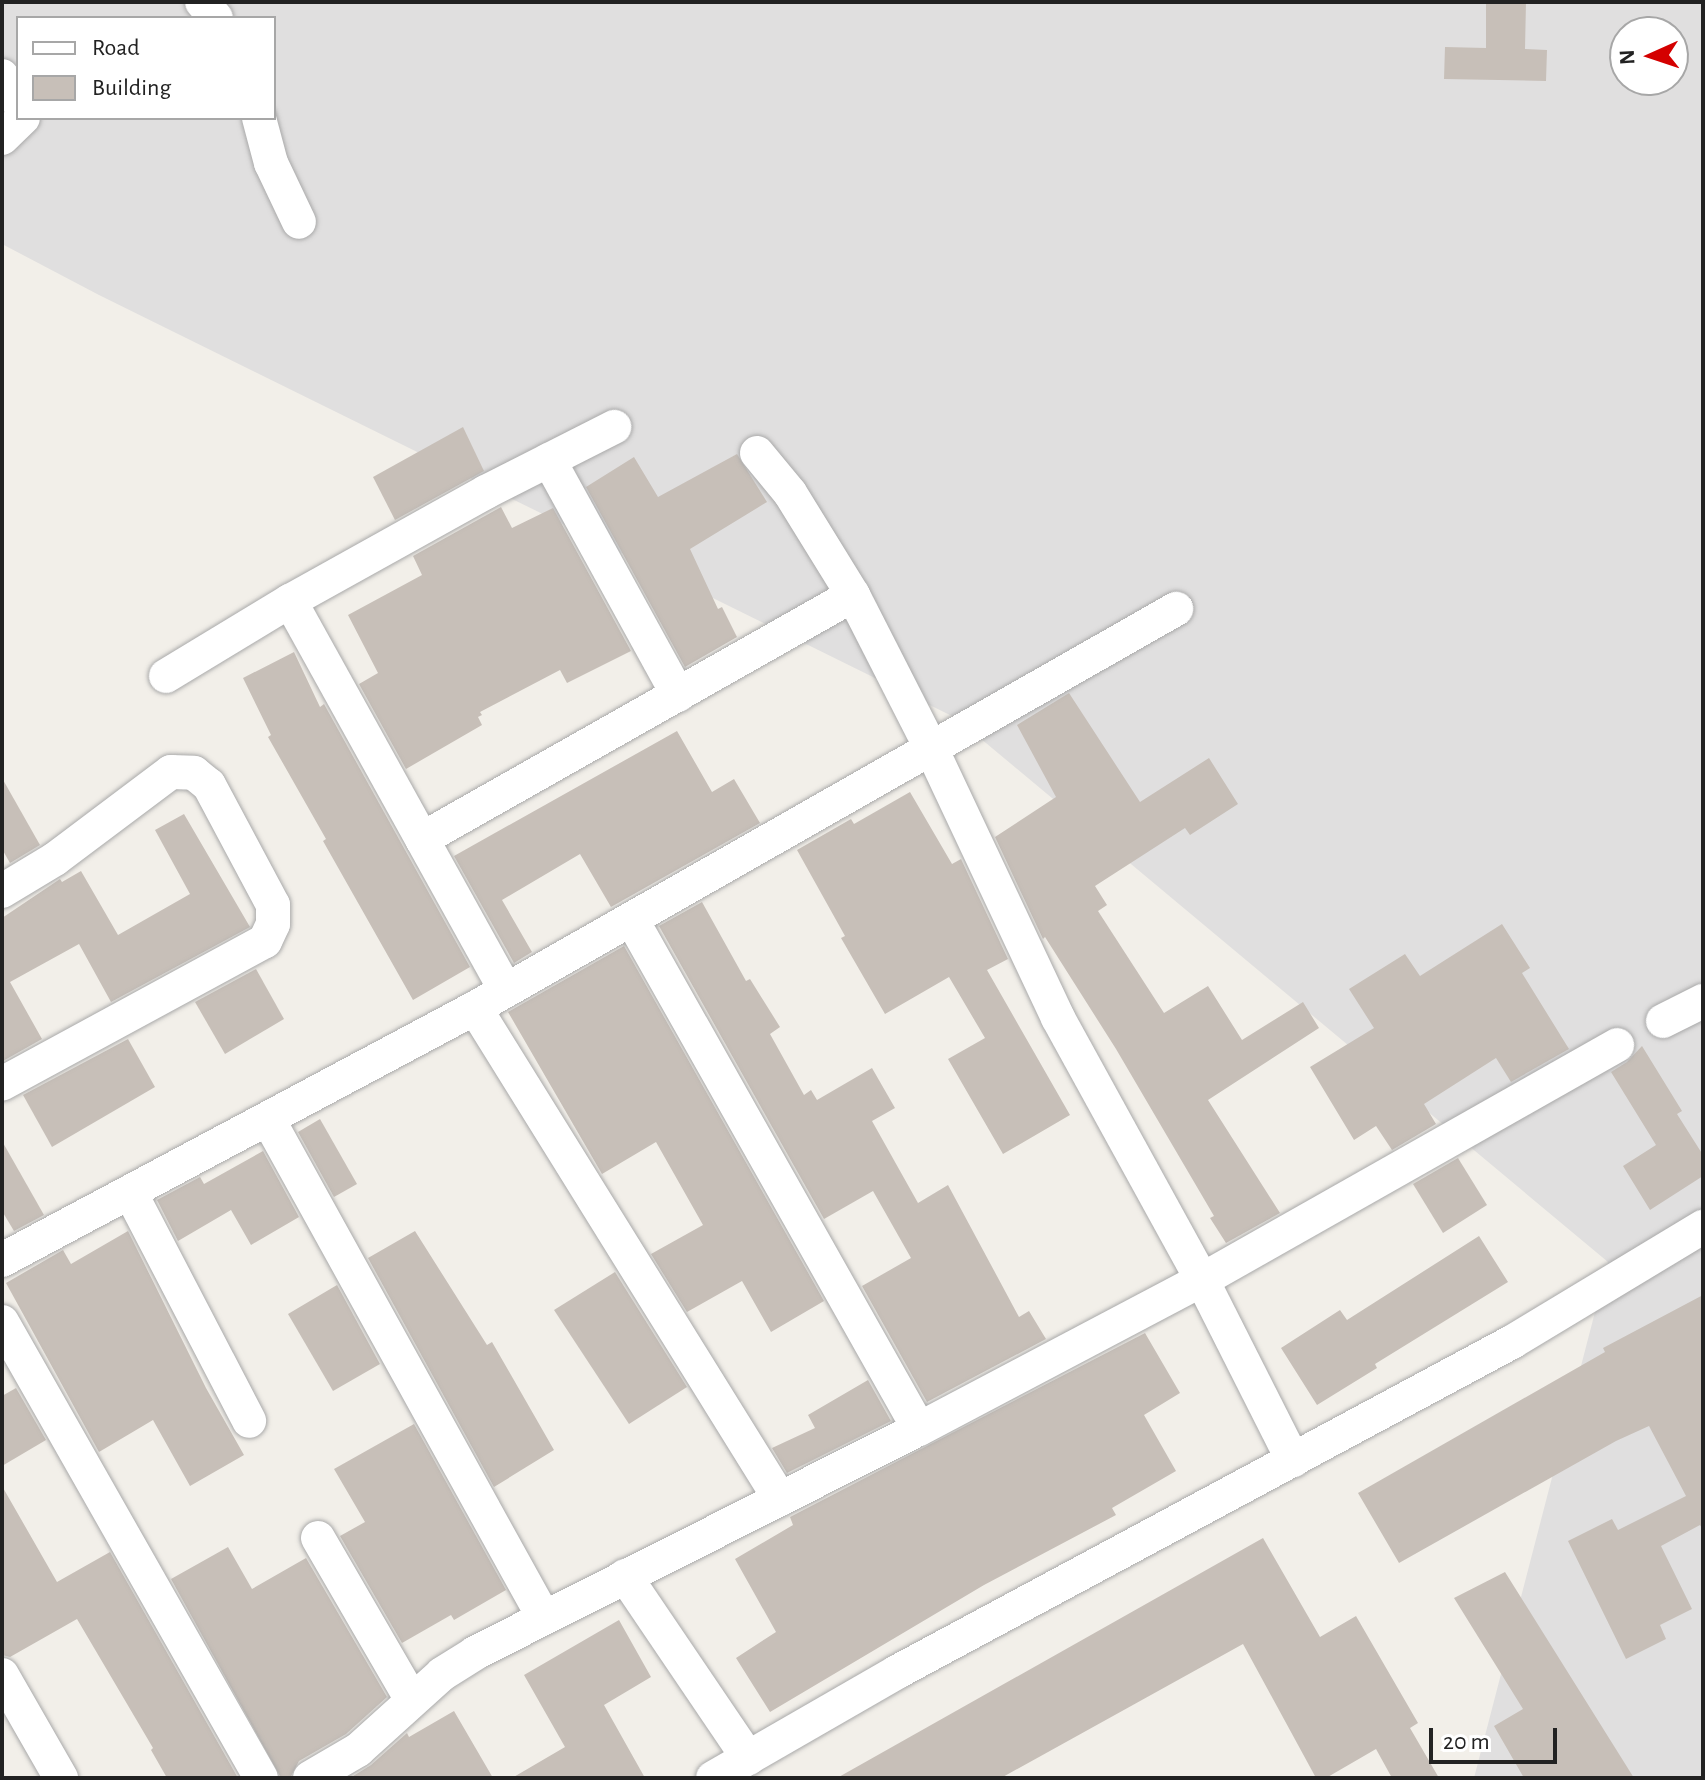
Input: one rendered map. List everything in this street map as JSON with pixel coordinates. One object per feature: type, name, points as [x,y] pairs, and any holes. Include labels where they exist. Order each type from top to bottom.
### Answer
[{"type":"street","points":[[2,76],[16,99]]},
{"type":"street","points":[[2,138],[21,120]]},
{"type":"street","points":[[260,120],[271,163],[299,222]]},
{"type":"street","points":[[166,676],[290,601],[614,427]]},
{"type":"street","points":[[757,453],[790,493],[853,595],[931,748],[1058,1018],[1202,1280],[1293,1460]]},
{"type":"street","points":[[549,460],[678,695]]},
{"type":"street","points":[[422,839],[853,595]]},
{"type":"street","points":[[290,601],[506,990]]},
{"type":"street","points":[[2,1260],[475,1008],[1176,609]]},
{"type":"street","points":[[2,891],[55,859],[171,772],[194,773],[209,785],[273,905],[273,924],[265,941],[2,1084]]},
{"type":"street","points":[[632,920],[919,1429]]},
{"type":"street","points":[[1663,1021],[1703,1001]]},
{"type":"street","points":[[475,1008],[780,1499]]},
{"type":"street","points":[[310,1778],[358,1750],[412,1700],[475,1653],[919,1429],[1202,1280],[1617,1045]]},
{"type":"street","points":[[268,1119],[544,1618]]},
{"type":"street","points":[[130,1192],[249,1421]]},
{"type":"street","points":[[713,1778],[897,1672],[1512,1342],[1703,1227]]},
{"type":"street","points":[[2,1322],[261,1778]]},
{"type":"street","points":[[318,1538],[412,1700]]},
{"type":"street","points":[[625,1576],[748,1758]]},
{"type":"street","points":[[2,1675],[61,1778]]},
{"type":"shaded area","points":[[2,2],[1703,2],[1703,1778],[1474,1778],[1608,1262],[956,718],[99,295],[2,244]]},
{"type":"building","points":[[1486,2],[1526,2],[1525,49],[1547,50],[1546,81],[1444,79],[1445,47],[1486,48]]},
{"type":"building","points":[[463,427],[484,471],[395,520],[373,477]]},
{"type":"building","points":[[737,454],[767,502],[690,549],[718,609],[722,607],[737,637],[685,667],[586,487],[634,457],[658,497]]},
{"type":"building","points":[[501,507],[512,528],[553,508],[631,651],[567,683],[560,670],[480,712],[482,715],[478,717],[482,725],[406,769],[359,684],[378,673],[348,615],[422,575],[413,556]]},
{"type":"building","points":[[294,652],[320,707],[324,704],[470,967],[413,1000],[268,737],[271,735],[243,678]]},
{"type":"building","points":[[1069,693],[1140,802],[1209,758],[1238,804],[1190,835],[1185,828],[1095,886],[1107,905],[1098,911],[1164,1013],[1208,986],[1242,1040],[1303,1002],[1319,1028],[1208,1100],[1280,1213],[1226,1243],[1210,1218],[1214,1216],[1116,1049],[1045,937],[1043,939],[995,837],[1056,797],[1017,725]]},
{"type":"building","points":[[677,731],[712,792],[734,779],[760,823],[611,907],[580,854],[502,900],[532,952],[514,963],[454,856]]},
{"type":"building","points":[[2,778],[40,845],[10,863],[2,849]]},
{"type":"building","points":[[910,792],[952,864],[961,859],[1008,959],[987,970],[1070,1115],[1003,1154],[948,1059],[985,1038],[949,977],[885,1014],[841,938],[845,936],[797,850],[851,819],[854,824]]},
{"type":"building","points":[[184,814],[250,927],[111,1002],[79,944],[10,982],[42,1039],[3,1061],[2,918],[60,879],[62,882],[81,871],[118,935],[190,894],[155,830]]},
{"type":"building","points":[[702,902],[746,981],[750,979],[780,1027],[770,1034],[804,1095],[811,1090],[817,1100],[872,1068],[895,1108],[872,1121],[918,1203],[948,1185],[1019,1317],[1029,1311],[1046,1339],[927,1402],[862,1286],[911,1258],[873,1191],[824,1219],[659,926]]},
{"type":"building","points":[[1502,924],[1530,968],[1522,973],[1569,1049],[1511,1082],[1496,1058],[1424,1104],[1436,1124],[1392,1150],[1376,1126],[1354,1140],[1310,1067],[1374,1028],[1349,989],[1405,954],[1420,976]]},
{"type":"building","points":[[624,946],[824,1301],[771,1332],[742,1281],[687,1312],[651,1254],[703,1225],[656,1142],[602,1174],[508,1012]]},
{"type":"building","points":[[256,969],[284,1019],[225,1054],[195,1002]]},
{"type":"building","points":[[128,1039],[155,1087],[52,1147],[23,1095]]},
{"type":"building","points":[[1642,1046],[1682,1111],[1677,1114],[1703,1155],[1703,1176],[1650,1210],[1623,1166],[1656,1145],[1611,1072],[1627,1062]]},
{"type":"building","points":[[320,1119],[357,1184],[334,1197],[298,1132]]},
{"type":"building","points":[[2,1141],[44,1215],[14,1231],[2,1211]]},
{"type":"building","points":[[263,1151],[299,1217],[251,1245],[231,1210],[178,1241],[157,1200],[200,1177],[204,1184]]},
{"type":"building","points":[[1458,1158],[1487,1205],[1443,1233],[1413,1184]]},
{"type":"building","points":[[128,1231],[206,1388],[244,1455],[190,1486],[153,1420],[99,1452],[6,1283],[63,1250],[71,1264]]},
{"type":"building","points":[[415,1231],[487,1345],[492,1342],[554,1450],[494,1487],[368,1258]]},
{"type":"building","points":[[1479,1236],[1508,1282],[1375,1364],[1377,1368],[1317,1405],[1281,1348],[1340,1310],[1347,1320]]},
{"type":"building","points":[[615,1272],[687,1387],[629,1424],[554,1310]]},
{"type":"building","points":[[337,1285],[380,1364],[333,1391],[288,1314]]},
{"type":"building","points":[[1703,1295],[1703,1530],[1700,1525],[1661,1546],[1692,1609],[1660,1625],[1666,1639],[1626,1659],[1568,1541],[1612,1519],[1618,1530],[1686,1496],[1649,1426],[1616,1441],[1399,1563],[1358,1493],[1605,1352],[1603,1348]]},
{"type":"building","points":[[1145,1333],[1180,1393],[1144,1415],[1176,1471],[1112,1508],[1116,1515],[984,1585],[770,1712],[736,1658],[776,1632],[735,1559],[793,1525],[790,1517]]},
{"type":"building","points":[[868,1380],[891,1421],[787,1473],[772,1448],[815,1428],[808,1415]]},
{"type":"building","points":[[16,1388],[46,1440],[2,1466],[2,1396]]},
{"type":"building","points":[[414,1424],[506,1590],[454,1620],[451,1615],[402,1643],[340,1536],[365,1522],[334,1469]]},
{"type":"building","points":[[2,1486],[57,1582],[110,1552],[238,1778],[167,1778],[151,1750],[153,1748],[77,1619],[10,1657],[2,1655]]},
{"type":"building","points":[[1263,1538],[1320,1637],[1356,1616],[1418,1723],[1410,1728],[1439,1778],[1392,1778],[1376,1749],[1326,1778],[1316,1778],[1243,1644],[1001,1778],[837,1778]]},
{"type":"building","points":[[228,1547],[252,1589],[306,1558],[387,1697],[346,1734],[299,1761],[290,1778],[281,1778],[171,1579]]},
{"type":"building","points":[[1505,1572],[1634,1778],[1524,1778],[1494,1726],[1523,1709],[1454,1598]]},
{"type":"building","points":[[619,1620],[651,1677],[604,1705],[645,1778],[512,1778],[565,1747],[524,1675]]},
{"type":"building","points":[[454,1711],[493,1778],[350,1778],[371,1765],[407,1733],[409,1737]]}]
